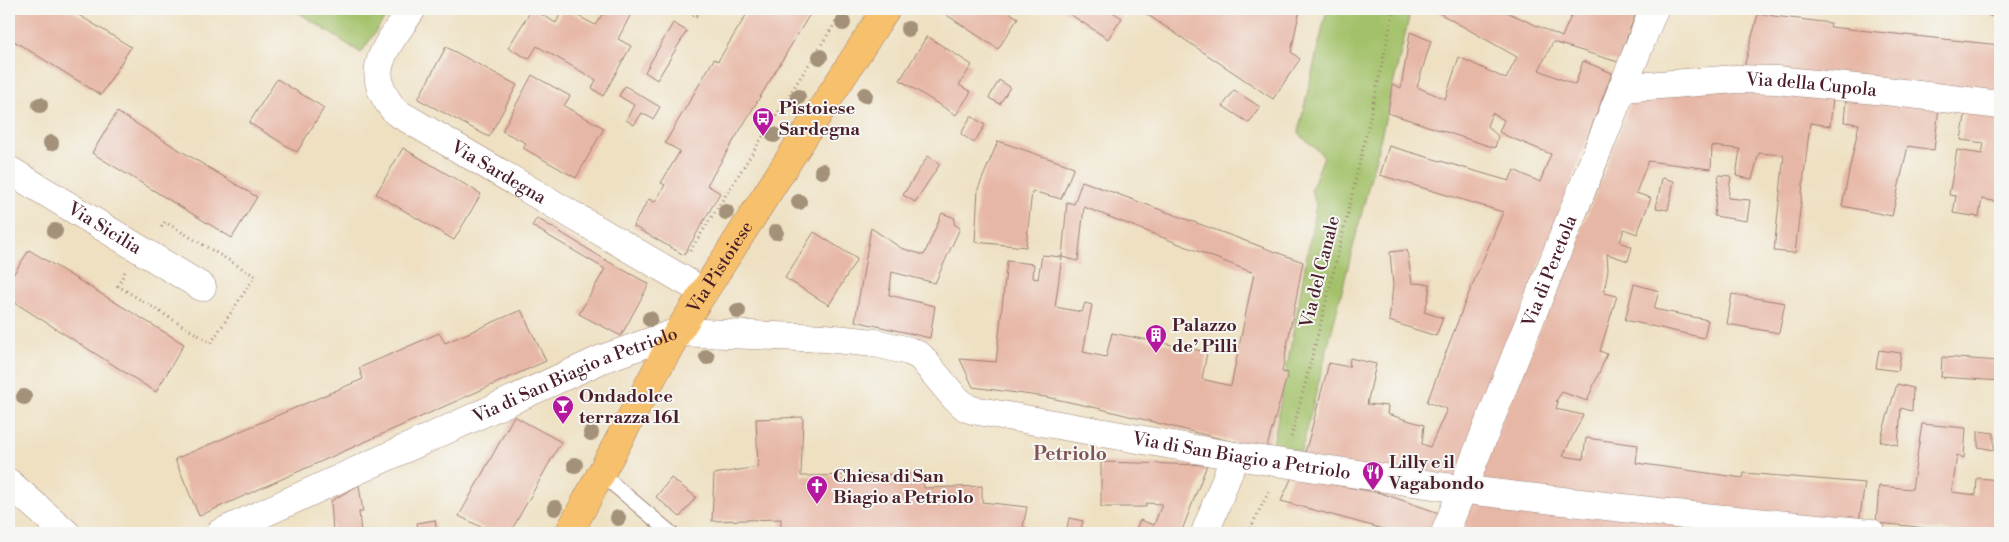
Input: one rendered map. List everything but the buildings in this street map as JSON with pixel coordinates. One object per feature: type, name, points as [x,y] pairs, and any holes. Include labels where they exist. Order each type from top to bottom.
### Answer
[{"type":"main road","name":"Via Pistoiese","points":[[569,533],[656,369],[678,332],[886,9]]},
{"type":"street","name":"Via Sardegna","points":[[412,9],[384,51],[379,63],[379,85],[396,112],[704,292]]},
{"type":"street","name":"Via di Peretola","points":[[1445,533],[1654,9]]},
{"type":"street","name":"Via della Cupola","points":[[1622,88],[1736,79],[1776,80],[2000,105]]},
{"type":"street","name":"Via Sicilia","points":[[9,170],[202,287]]},
{"type":"street","name":"Via di San Biagio a Petriolo","points":[[220,533],[602,359],[678,332],[825,338],[875,343],[908,350],[920,356],[954,397],[973,410],[1235,456],[1462,489],[1693,516],[1864,533]]},
{"type":"street","points":[[1205,533],[1235,456]]},
{"type":"street","points":[[9,483],[66,533]]},
{"type":"lane","points":[[600,474],[671,533]]},
{"type":"path","points":[[690,252],[844,9]]},
{"type":"path","name":"Via del Canale","points":[[1248,533],[1284,463],[1326,307],[1363,154],[1394,9]]},
{"type":"green space","points":[[293,9],[391,9],[361,53]]},
{"type":"green space","points":[[1327,9],[1411,9],[1379,145],[1301,452],[1273,444],[1316,205],[1311,190],[1324,156],[1298,133]]},
{"type":"place","name":"Pistoiese Sardegna","points":[[763,137]]},
{"type":"place","name":"Palazzo de’ Pilli","points":[[1156,354]]},
{"type":"place","name":"Ondadolce terrazza 161","points":[[563,425]]},
{"type":"place","name":"Lilly e il Vagabondo","points":[[1373,491]]},
{"type":"place","name":"Chiesa di San Biagio a Petriolo","points":[[817,505]]},
{"type":"district","name":"Petriolo","points":[[1070,454]]}]
